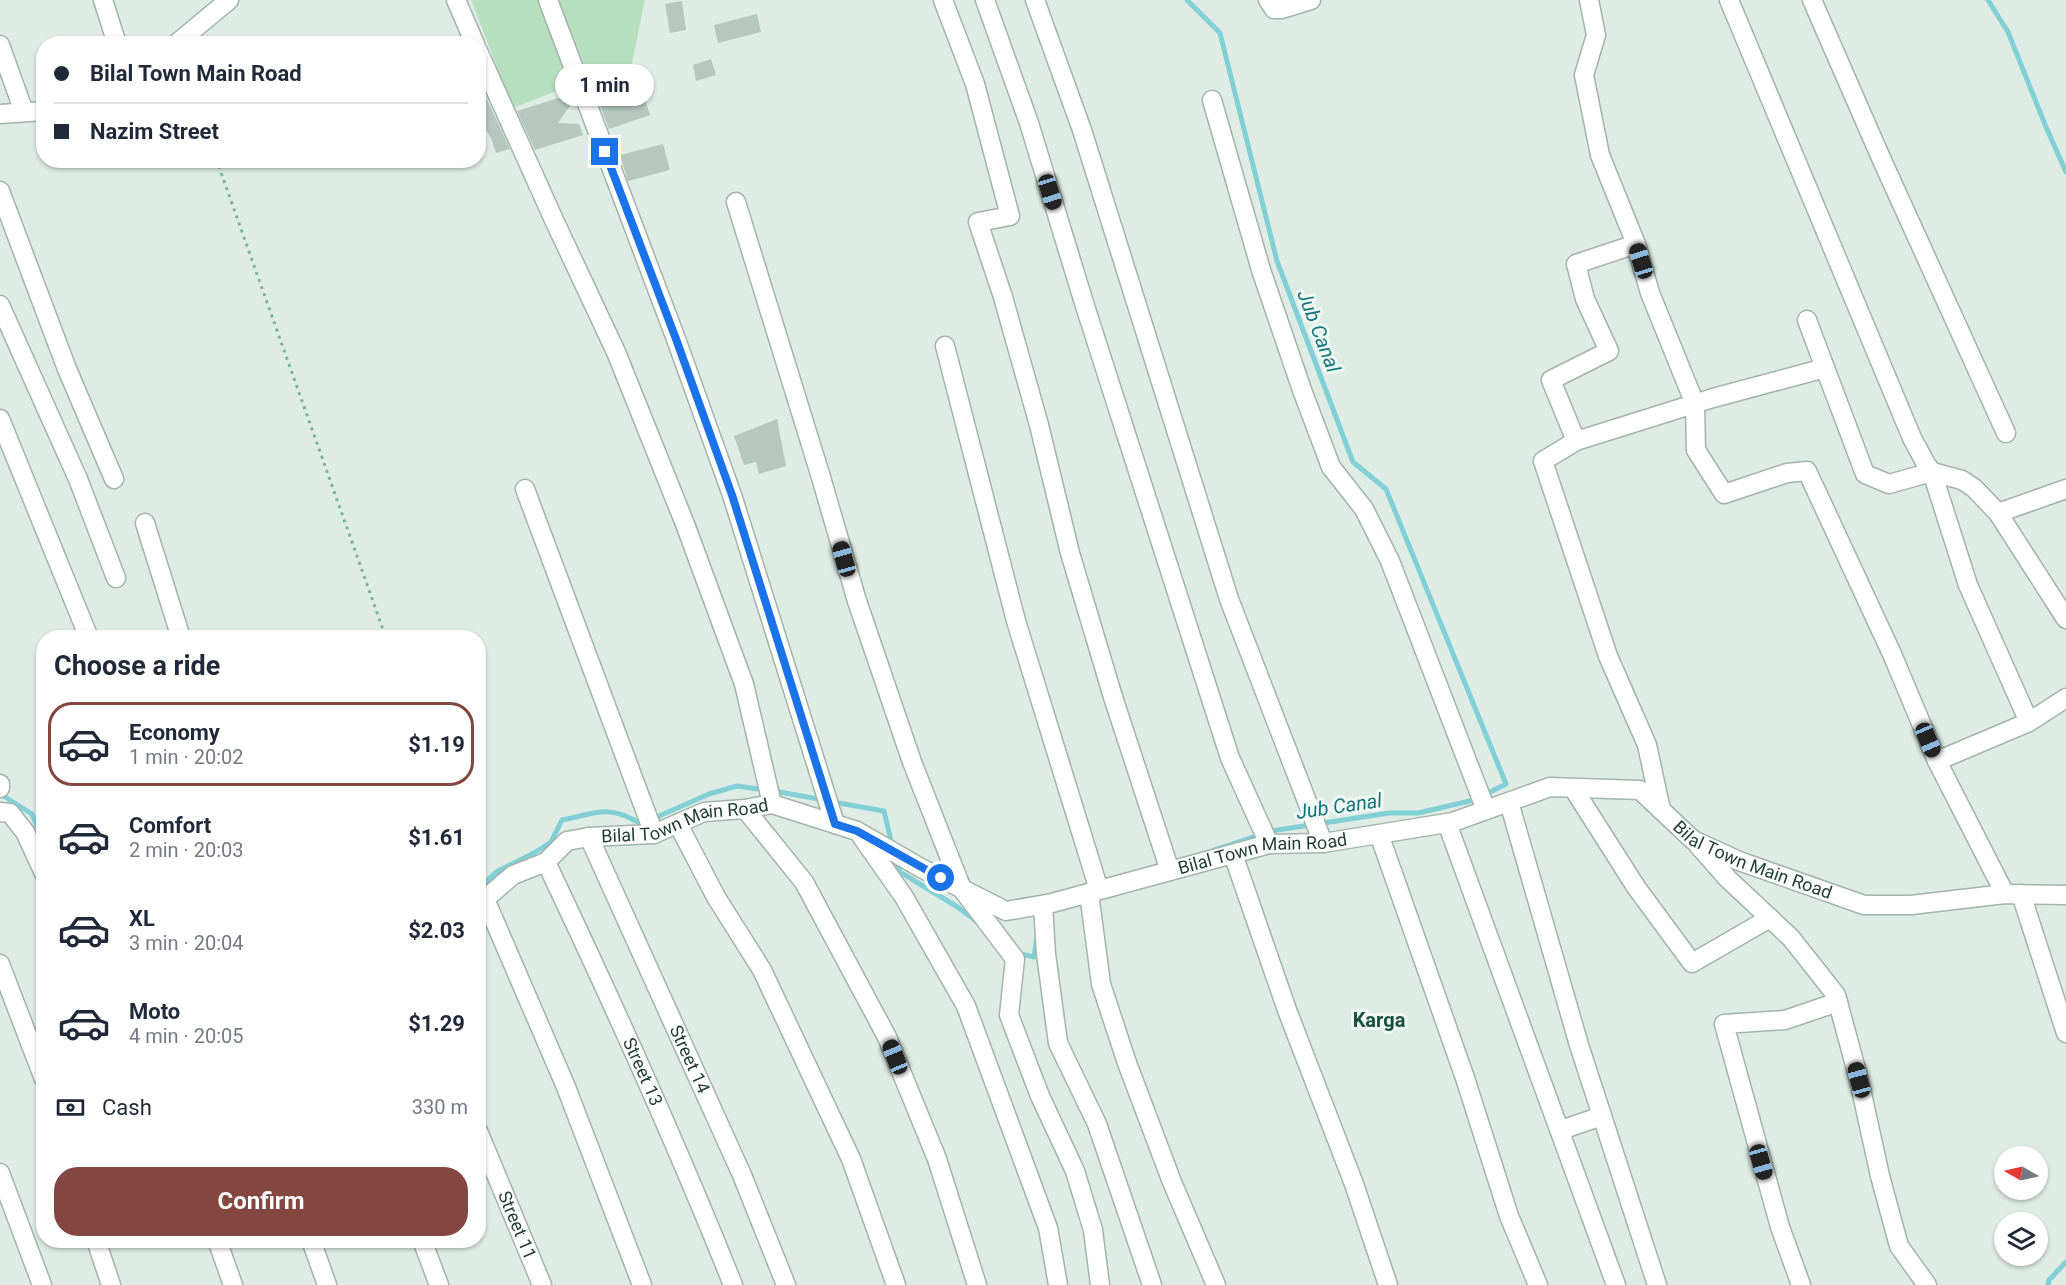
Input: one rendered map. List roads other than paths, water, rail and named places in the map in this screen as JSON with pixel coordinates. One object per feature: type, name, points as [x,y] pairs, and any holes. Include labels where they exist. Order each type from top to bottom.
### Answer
[{"type":"street","points":[[103,0],[114,36]]},
{"type":"street","points":[[186,36],[230,0]]},
{"type":"street","points":[[456,0],[472,36]]},
{"type":"street","points":[[548,0],[676,339],[732,495],[835,824]]},
{"type":"street","points":[[943,0],[975,84],[1010,216],[978,222],[1039,425],[1070,554],[1113,697],[1170,871]]},
{"type":"street","points":[[985,0],[1029,123],[1085,306],[1230,758],[1269,844]]},
{"type":"street","points":[[1035,0],[1082,130],[1229,599],[1323,843]]},
{"type":"street","points":[[1268,0],[1274,9],[1282,9],[1311,0]]},
{"type":"street","points":[[1589,0],[1596,35],[1584,75],[1600,155],[1636,244],[1650,293],[1695,404],[1696,450],[1724,494],[1787,473],[1807,471],[1892,654],[1937,761],[2013,894],[2066,1033]]},
{"type":"street","points":[[1729,0],[1912,438],[1932,472],[1968,585],[2029,722]]},
{"type":"street","points":[[1812,0],[2006,433]]},
{"type":"street","points":[[0,45],[24,112]]},
{"type":"street","points":[[486,69],[616,351],[685,524],[744,684],[772,804]]},
{"type":"street","points":[[1212,100],[1261,270],[1331,467],[1364,508],[1390,561],[1486,810]]},
{"type":"street","points":[[0,114],[36,111]]},
{"type":"street","points":[[0,191],[67,369],[114,479]]},
{"type":"street","points":[[736,202],[820,474],[856,601],[912,762],[962,889],[1015,959],[1009,1016],[1040,1096],[1075,1171],[1093,1230],[1100,1285]]},
{"type":"street","points":[[1576,441],[1551,381],[1609,351],[1585,299],[1575,264],[1636,244]]},
{"type":"street","points":[[0,305],[78,479],[116,578]]},
{"type":"street","points":[[1808,320],[1865,474],[1888,484],[1932,472],[1962,480],[1974,488],[1998,513],[2066,619]]},
{"type":"street","points":[[945,346],[1016,621],[1094,892],[1101,984],[1127,1063],[1172,1182],[1216,1285]]},
{"type":"street","points":[[1661,810],[1647,745],[1608,656],[1544,461],[1576,441],[1695,404],[1825,368]]},
{"type":"street","points":[[0,419],[86,630]]},
{"type":"street","points":[[525,489],[654,834]]},
{"type":"street","points":[[1998,513],[2066,489]]},
{"type":"street","points":[[144,523],[178,630]]},
{"type":"street","points":[[1937,761],[2029,722],[2066,698]]},
{"type":"street","name":"Bilal Town Main Road","points":[[486,899],[513,875],[546,862],[567,841],[589,837],[654,834],[704,812],[745,809],[772,804],[857,831],[1006,911],[1043,905],[1269,844],[1323,843],[1447,823],[1550,787],[1640,790],[1693,840],[1738,861],[1863,905],[1911,905],[2013,894],[2064,899]]},
{"type":"street","points":[[1574,788],[1636,887],[1692,963],[1770,918]]},
{"type":"street","points":[[1509,802],[1576,1034],[1657,1285]]},
{"type":"street","points":[[745,809],[804,882],[886,1037],[937,1160],[977,1285]]},
{"type":"street","points":[[0,812],[10,813],[25,831],[36,855]]},
{"type":"street","points":[[1447,823],[1616,1285]]},
{"type":"street","points":[[678,824],[716,897],[762,970],[851,1159],[896,1285]]},
{"type":"street","points":[[857,831],[904,897],[966,1006],[1048,1228],[1058,1285]]},
{"type":"street","points":[[1379,834],[1465,1078],[1509,1216],[1538,1285]]},
{"type":"street","name":"Street 14","points":[[589,837],[742,1174],[786,1285]]},
{"type":"street","points":[[1693,840],[1728,879],[1791,938],[1836,994],[1899,1246],[1927,1285]]},
{"type":"street","points":[[1233,854],[1287,1010],[1354,1184],[1388,1285]]},
{"type":"street","name":"Street 13","points":[[546,862],[697,1193],[733,1285]]},
{"type":"street","points":[[1043,905],[1046,954],[1058,1042],[1097,1124],[1152,1285]]},
{"type":"street","points":[[486,911],[566,1087],[642,1285]]},
{"type":"street","points":[[0,964],[36,1059]]},
{"type":"street","points":[[1801,1285],[1780,1227],[1724,1024],[1785,1020],[1838,1002]]},
{"type":"street","points":[[1561,1130],[1602,1116]]},
{"type":"street","name":"Street 11","points":[[486,1150],[542,1285]]},
{"type":"street","points":[[0,1173],[42,1285]]},
{"type":"street","points":[[99,1248],[111,1285]]},
{"type":"street","points":[[220,1248],[233,1285]]},
{"type":"street","points":[[314,1248],[327,1285]]},
{"type":"street","points":[[425,1248],[439,1285]]},
{"type":"waterway","name":"Jub Canal","points":[[1187,0],[1220,33],[1277,261],[1353,462],[1386,489],[1506,784],[1474,800],[1418,813],[1389,813],[1271,831],[1214,850]]},
{"type":"waterway","points":[[1988,0],[2008,32],[2066,172]]},
{"type":"waterway","name":"Jub Canal","points":[[486,881],[498,871],[551,842],[562,820],[594,813],[612,812],[641,824],[709,794],[737,786],[765,790]]},
{"type":"waterway","name":"Jub Canal","points":[[774,791],[824,800]]},
{"type":"waterway","name":"Jub Canal","points":[[0,796],[2,795],[32,814],[36,824]]},
{"type":"waterway","name":"Jub Canal","points":[[833,802],[884,811],[892,845]]},
{"type":"waterway","name":"Jub Canal","points":[[896,859],[900,872],[956,906],[979,923]]},
{"type":"waterway","name":"Jub Canal","points":[[1016,953],[1034,957],[1037,936]]},
{"type":"waterway","points":[[2048,1285],[2049,1280],[2066,1262]]},
{"type":"district","name":"Karga","points":[[1379,1020]]}]
